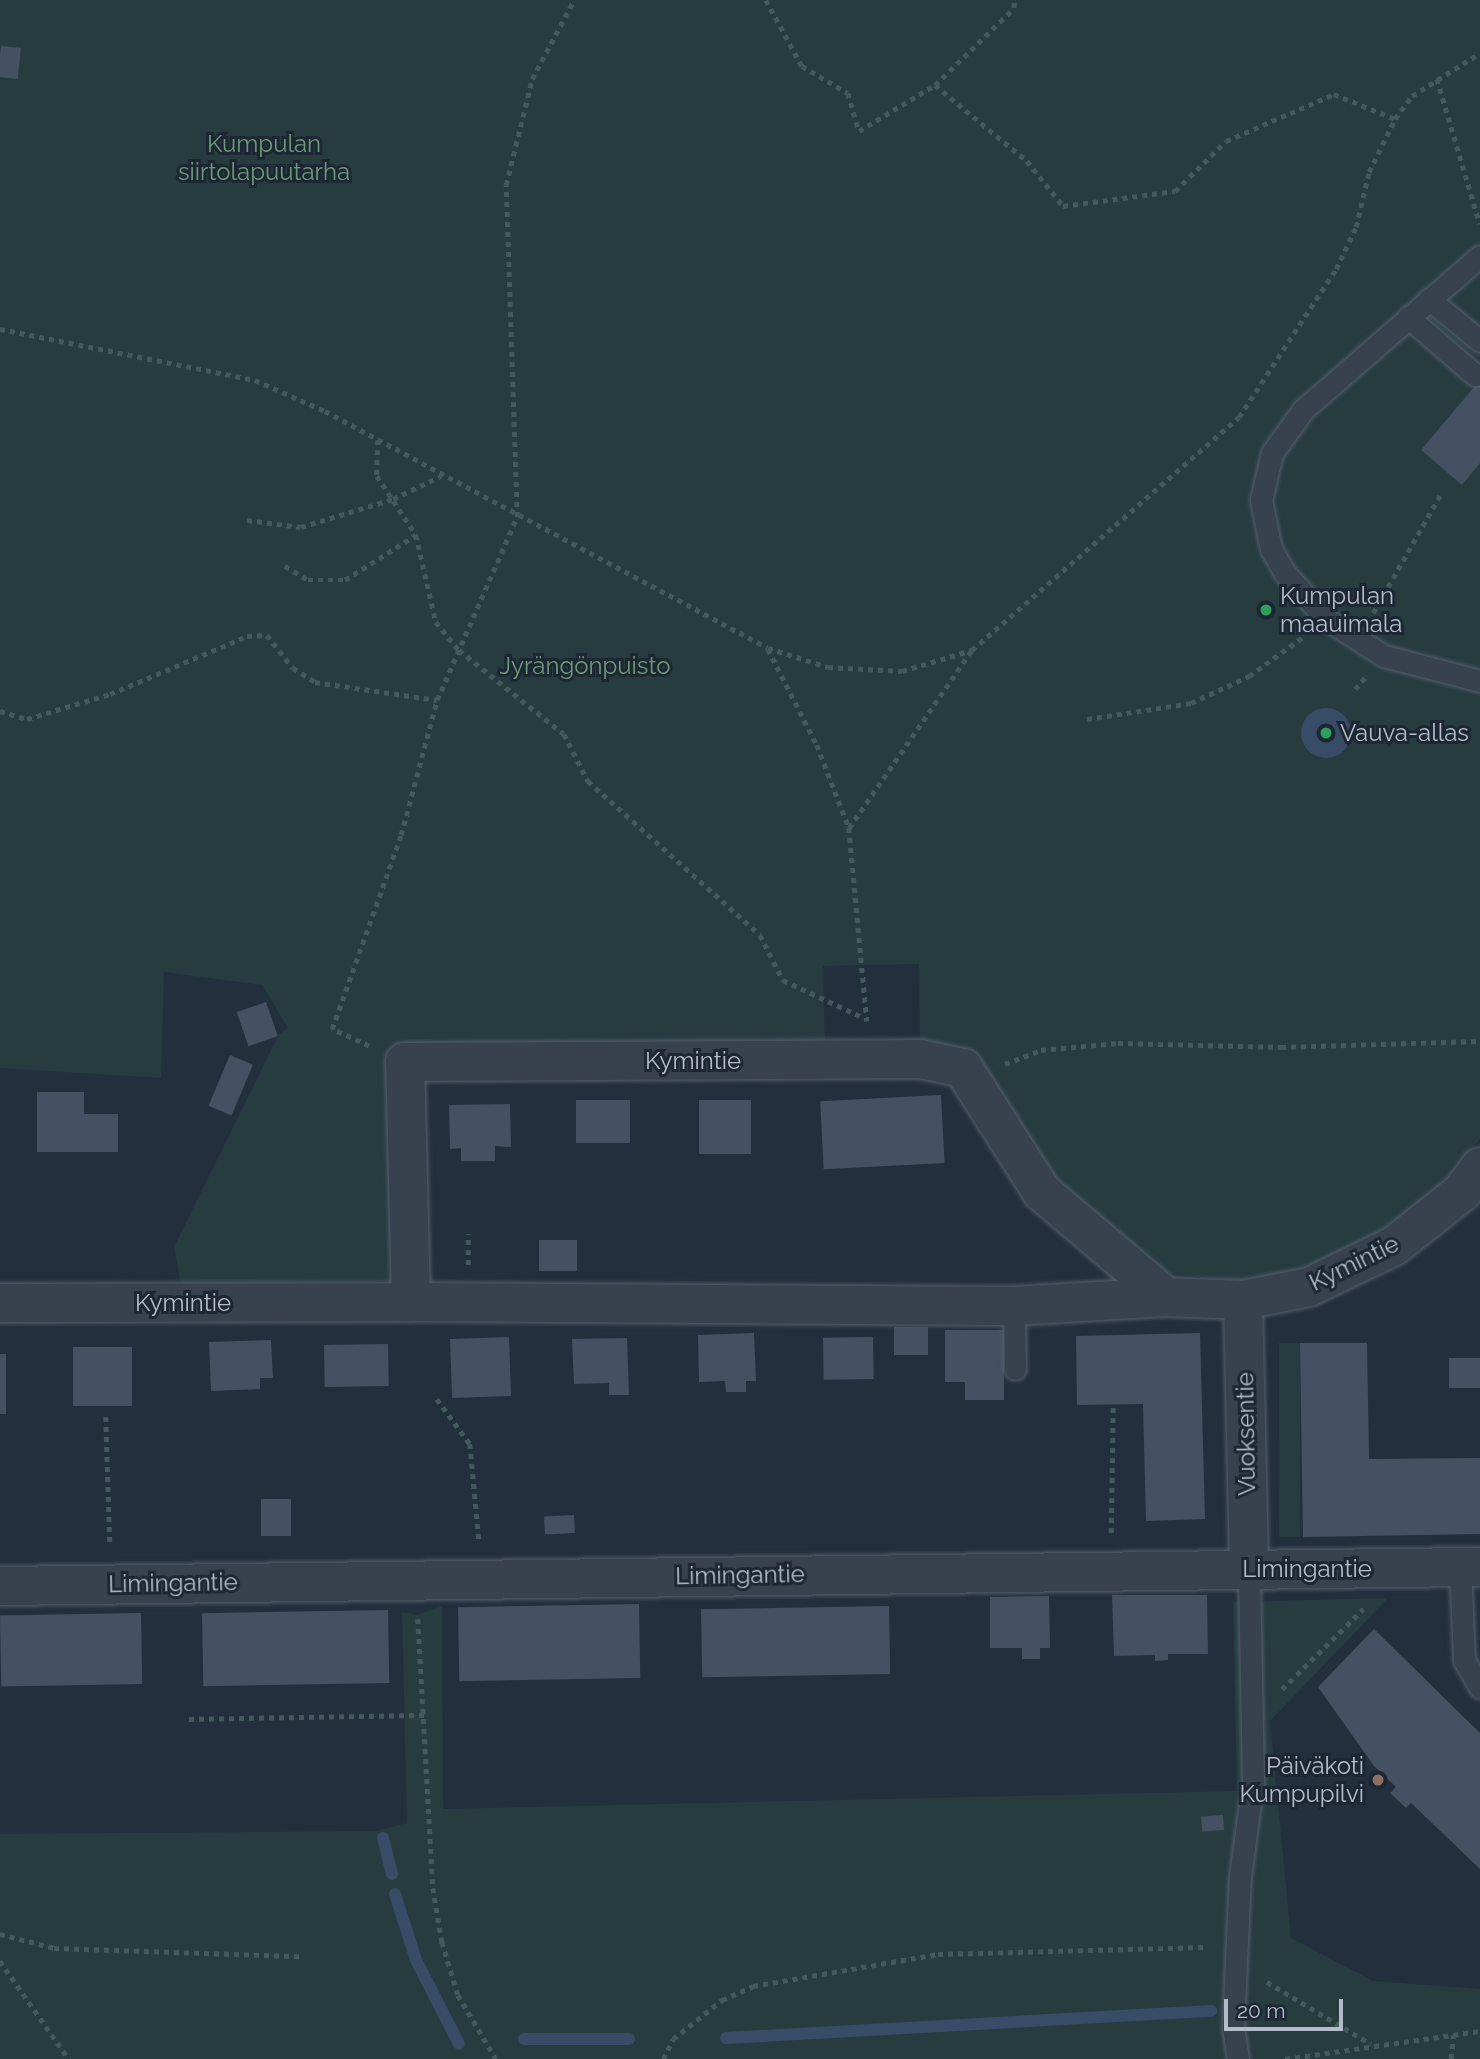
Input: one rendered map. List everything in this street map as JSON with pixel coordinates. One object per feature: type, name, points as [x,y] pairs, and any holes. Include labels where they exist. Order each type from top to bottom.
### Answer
[{"type":"street","name":"Kymintie","points":[[405,1062],[945,1062],[963,1068],[975,1081],[1042,1192],[1166,1297]]},
{"type":"street","points":[[405,1062],[411,1303]]},
{"type":"street","name":"Kymintie","points":[[0,1303],[1014,1306],[1166,1297],[1244,1300],[1309,1287],[1394,1246],[1454,1200],[1480,1167]]},
{"type":"street","name":"Vuoksentie","points":[[1244,1300],[1249,1568]]},
{"type":"street","name":"Limingantie","points":[[0,1586],[1470,1567]]},
{"type":"lane","points":[[1480,256],[1303,410],[1284,432],[1265,474],[1261,499],[1271,549],[1285,573],[1326,619],[1384,656],[1480,681]]},
{"type":"lane","points":[[1429,299],[1480,341]]},
{"type":"lane","points":[[1408,317],[1475,375]]},
{"type":"lane","points":[[1014,1306],[1016,1369]]},
{"type":"lane","points":[[1470,1567],[1464,1660],[1480,1688]]},
{"type":"lane","points":[[1238,2059],[1233,2028],[1240,1877],[1253,1781],[1249,1568]]},
{"type":"path","points":[[405,1062],[332,1029],[401,835],[437,700],[517,517],[506,185],[532,79],[573,0]]},
{"type":"path","points":[[766,0],[802,66],[848,93],[859,131],[934,85],[1014,8],[1014,0]]},
{"type":"path","points":[[849,828],[972,650],[1238,417],[1336,269],[1356,227],[1369,172],[1395,118],[1412,96],[1480,53]]},
{"type":"path","points":[[1437,79],[1480,224]]},
{"type":"path","points":[[934,85],[1027,161],[1063,206],[1175,191],[1226,141],[1334,94],[1395,118]]},
{"type":"path","points":[[0,329],[255,380],[378,440],[517,517],[768,648],[828,667],[902,671],[972,650]]},
{"type":"path","points":[[378,440],[377,476],[416,535],[436,622],[459,650],[564,734],[588,781],[760,936],[783,979],[867,1018]]},
{"type":"path","points":[[247,520],[301,527],[393,499],[441,475]]},
{"type":"path","points":[[1360,643],[1441,492]]},
{"type":"path","points":[[285,566],[308,580],[345,580],[416,535]]},
{"type":"path","points":[[1087,719],[1162,711],[1216,693],[1326,619]]},
{"type":"path","points":[[0,711],[27,719],[110,694],[247,636],[267,635],[293,668],[315,682],[437,700]]},
{"type":"path","points":[[768,648],[817,745],[849,828],[867,1018],[868,1060]]},
{"type":"path","points":[[975,1081],[1041,1050],[1118,1043],[1281,1047],[1480,1041]]},
{"type":"path","points":[[437,1399],[470,1444],[479,1539]]},
{"type":"path","points":[[1111,1570],[1113,1404]]},
{"type":"path","points":[[106,1417],[107,1584]]},
{"type":"path","points":[[417,1580],[433,1888],[442,1942],[458,1995],[496,2059]]},
{"type":"path","points":[[1251,1711],[1269,1703],[1370,1602]]},
{"type":"path","points":[[189,1719],[424,1715]]},
{"type":"path","points":[[0,1934],[54,1948],[301,1956]]},
{"type":"path","points":[[663,2059],[673,2039],[722,2000],[753,1986],[937,1954],[1238,1951],[1271,1987],[1372,2045]]},
{"type":"path","points":[[0,1961],[69,2059]]},
{"type":"path","points":[[1285,2059],[1480,2031]]},
{"type":"path","points":[[1451,2059],[1453,2035]]},
{"type":"green space","name":"Jyrängönpuisto","points":[[0,0],[1480,0],[1480,1139],[1425,1203],[1342,1260],[1248,1282],[1155,1271],[1130,1258],[920,1046],[919,964],[823,966],[825,1049],[404,1051],[392,1281],[181,1285],[174,1247],[278,1036],[288,1028],[262,985],[164,972],[161,1078],[0,1068]]},
{"type":"green space","points":[[1279,1343],[1300,1343],[1300,1537],[1279,1537]]},
{"type":"green space","points":[[1388,1598],[1270,1721],[1291,1938],[1373,1981],[1480,1989],[1480,2059],[0,2059],[0,1834],[377,1831],[407,1823],[402,1612],[418,1615],[442,1606],[443,1809],[1237,1791],[1233,1602]]},
{"type":"water","name":"Vauva-allas","points":[[1326,708],[1343,716],[1351,733],[1343,750],[1326,758],[1309,750],[1301,733],[1309,716]]},
{"type":"building","points":[[1,46],[21,48],[18,79],[0,77]]},
{"type":"building","points":[[1480,380],[1480,463],[1462,485],[1421,450]]},
{"type":"building","points":[[266,1002],[278,1036],[248,1046],[237,1012]]},
{"type":"building","points":[[230,1055],[253,1065],[232,1115],[209,1106]]},
{"type":"building","points":[[37,1092],[84,1092],[84,1114],[118,1114],[118,1152],[37,1152]]},
{"type":"building","points":[[941,1095],[945,1163],[824,1169],[820,1101]]},
{"type":"building","points":[[576,1100],[630,1100],[630,1143],[576,1143]]},
{"type":"building","points":[[699,1100],[751,1100],[751,1154],[699,1154]]},
{"type":"building","points":[[510,1104],[511,1147],[495,1146],[495,1161],[461,1161],[461,1148],[450,1149],[449,1105]]},
{"type":"building","points":[[539,1240],[577,1240],[577,1271],[539,1271]]},
{"type":"building","points":[[894,1327],[928,1327],[928,1355],[894,1355]]},
{"type":"building","points":[[945,1330],[1004,1330],[1004,1400],[965,1400],[965,1382],[945,1382]]},
{"type":"building","points":[[754,1333],[756,1381],[746,1381],[746,1392],[726,1392],[725,1381],[699,1382],[698,1335]]},
{"type":"building","points":[[1200,1333],[1205,1519],[1146,1521],[1143,1404],[1077,1405],[1076,1336]]},
{"type":"building","points":[[509,1337],[511,1396],[452,1398],[450,1339]]},
{"type":"building","points":[[873,1337],[874,1379],[824,1380],[823,1338]]},
{"type":"building","points":[[627,1338],[629,1395],[609,1395],[609,1383],[574,1384],[572,1339]]},
{"type":"building","points":[[271,1340],[273,1378],[260,1378],[260,1389],[211,1391],[209,1342]]},
{"type":"building","points":[[1300,1343],[1367,1343],[1369,1459],[1480,1458],[1480,1534],[1303,1537]]},
{"type":"building","points":[[388,1344],[389,1386],[325,1387],[324,1345]]},
{"type":"building","points":[[73,1347],[132,1347],[132,1406],[73,1406]]},
{"type":"building","points":[[0,1354],[6,1354],[6,1414],[0,1414]]},
{"type":"building","points":[[1449,1358],[1480,1358],[1480,1388],[1449,1388]]},
{"type":"building","points":[[261,1499],[291,1499],[291,1536],[261,1536]]},
{"type":"building","points":[[574,1515],[575,1533],[545,1535],[544,1517]]},
{"type":"building","points":[[1112,1595],[1207,1595],[1208,1654],[1168,1654],[1168,1660],[1155,1661],[1155,1655],[1114,1656]]},
{"type":"building","points":[[1049,1596],[1050,1648],[1040,1648],[1040,1659],[1022,1659],[1022,1648],[990,1648],[990,1597]]},
{"type":"building","points":[[639,1604],[640,1678],[459,1681],[458,1607]]},
{"type":"building","points":[[889,1606],[890,1674],[702,1677],[701,1609]]},
{"type":"building","points":[[388,1610],[389,1683],[203,1686],[202,1613]]},
{"type":"building","points":[[141,1613],[142,1684],[1,1686],[0,1615]]},
{"type":"building","points":[[1374,1629],[1480,1733],[1480,1869],[1411,1803],[1406,1808],[1390,1793],[1396,1787],[1374,1766],[1318,1687]]},
{"type":"building","points":[[1223,1815],[1224,1830],[1202,1831],[1201,1817]]},
{"type":"waterway","points":[[383,1838],[392,1874]]},
{"type":"waterway","points":[[395,1894],[416,1960],[459,2044]]},
{"type":"waterway","points":[[726,2038],[1211,2011]]},
{"type":"waterway","points":[[524,2039],[629,2039]]},
{"type":"place","name":"Kumpulan maauimala","points":[[1266,610]]},
{"type":"place","name":"Vauva-allas","points":[[1326,733]]},
{"type":"place","name":"Päiväkoti Kumpupilvi","points":[[1378,1780]]},
{"type":"park label","name":"Kumpulan siirtolapuutarha","points":[[264,158]]}]
